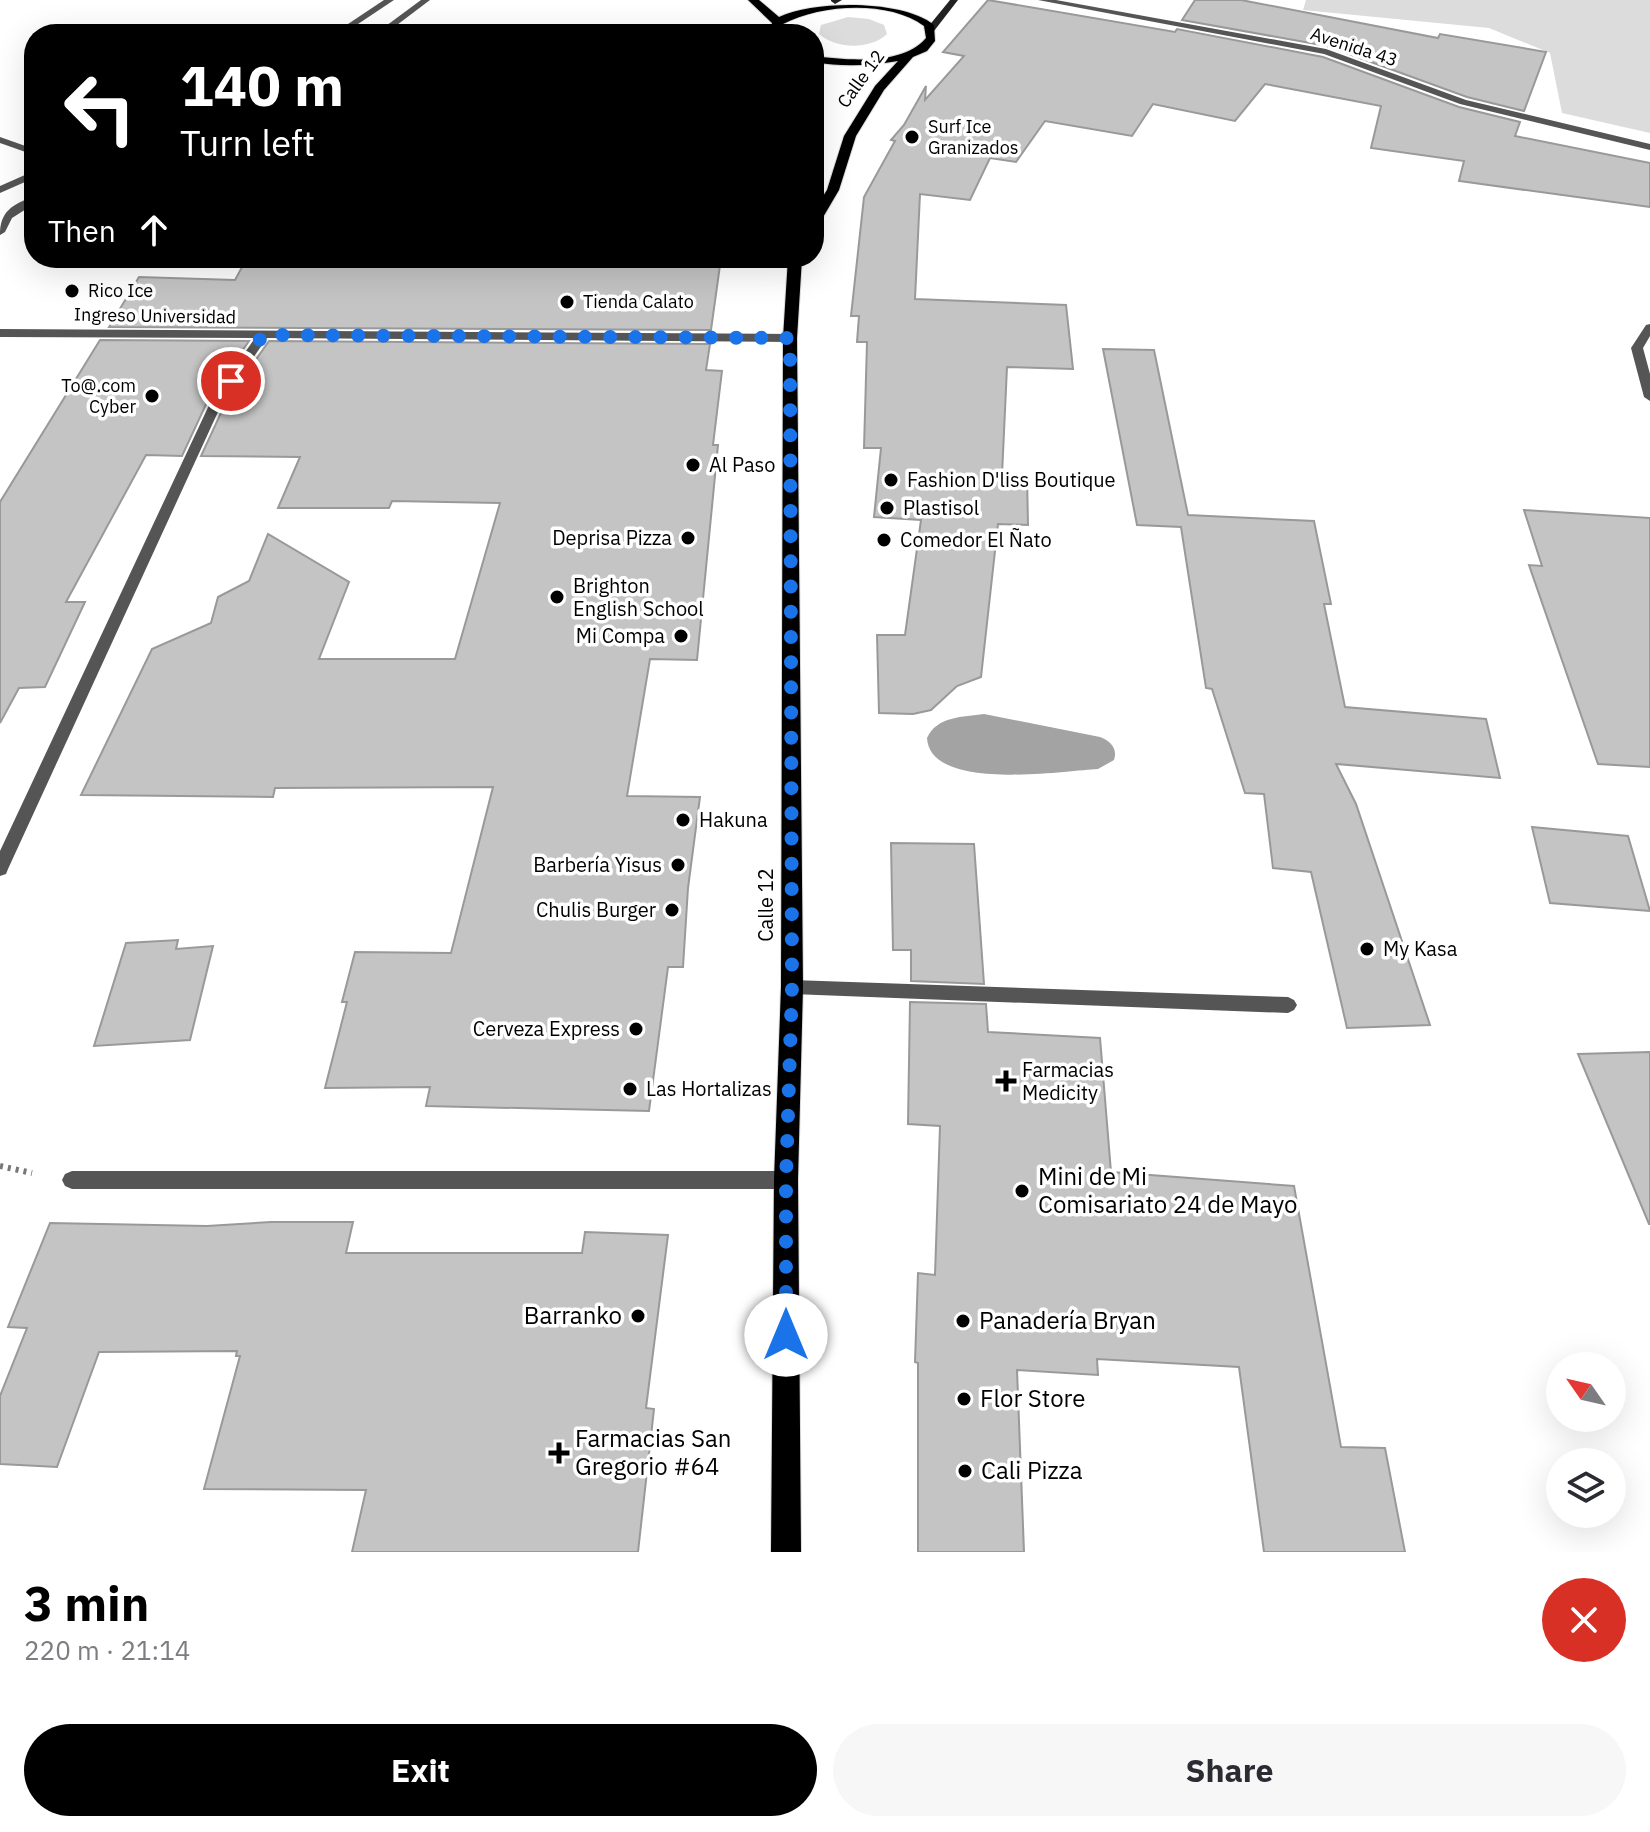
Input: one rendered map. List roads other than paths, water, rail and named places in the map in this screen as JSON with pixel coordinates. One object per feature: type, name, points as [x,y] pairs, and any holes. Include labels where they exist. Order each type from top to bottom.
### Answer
[{"type":"main road","points":[[753,0],[774,24]]},
{"type":"main road","points":[[782,24],[800,9],[831,1],[879,2],[899,6],[927,20],[931,29],[954,0]]},
{"type":"main road","name":"Calle 12","points":[[824,205],[833,190],[850,136],[879,88],[910,54],[923,47],[930,38],[931,29]]},
{"type":"main road","points":[[824,60],[868,63],[910,54]]},
{"type":"main road","name":"Calle 12","points":[[786,1552],[786,1180],[792,987],[790,338],[794,268]]},
{"type":"street","points":[[353,24],[390,0]]},
{"type":"street","points":[[393,24],[426,0]]},
{"type":"street","name":"Avenida 43","points":[[1042,0],[1326,52],[1463,102],[1650,147]]},
{"type":"street","points":[[0,140],[24,148]]},
{"type":"street","points":[[0,190],[24,179]]},
{"type":"street","points":[[0,232],[7,216],[24,205]]},
{"type":"street","points":[[1650,327],[1637,348],[1650,397]]},
{"type":"street","name":"Ingreso Universidad","points":[[0,333],[790,338]]},
{"type":"street","points":[[0,869],[217,401],[263,335]]},
{"type":"street","points":[[792,987],[1288,1005]]},
{"type":"street","points":[[72,1180],[786,1180]]},
{"type":"place","name":"Surf Ice Granizados","points":[[912,137]]},
{"type":"place","name":"Rico Ice","points":[[72,291]]},
{"type":"place","name":"Tienda Calato","points":[[567,302]]},
{"type":"place","name":"To@.com Cyber","points":[[152,396]]},
{"type":"place","name":"Al Paso","points":[[693,465]]},
{"type":"place","name":"Fashion D'liss Boutique","points":[[891,480]]},
{"type":"place","name":"Plastisol","points":[[887,508]]},
{"type":"place","name":"Deprisa Pizza","points":[[688,538]]},
{"type":"place","name":"Comedor El Ñato","points":[[884,540]]},
{"type":"place","name":"Brighton English School","points":[[557,597]]},
{"type":"place","name":"Mi Compa","points":[[681,636]]},
{"type":"place","name":"Hakuna","points":[[683,820]]},
{"type":"place","name":"Barbería Yisus","points":[[678,865]]},
{"type":"place","name":"Chulis Burger","points":[[672,910]]},
{"type":"place","name":"My Kasa","points":[[1367,949]]},
{"type":"place","name":"Cerveza Express","points":[[636,1029]]},
{"type":"place","name":"Farmacias Medicity","points":[[1006,1081]]},
{"type":"place","name":"Las Hortalizas","points":[[630,1089]]},
{"type":"place","name":"Mini de Mi Comisariato 24 de Mayo","points":[[1022,1191]]},
{"type":"place","name":"Barranko","points":[[638,1316]]},
{"type":"place","name":"Panadería Bryan","points":[[963,1321]]},
{"type":"place","name":"Flor Store","points":[[964,1399]]},
{"type":"place","name":"Farmacias San Gregorio #64","points":[[559,1453]]},
{"type":"place","name":"Cali Pizza","points":[[965,1471]]}]
